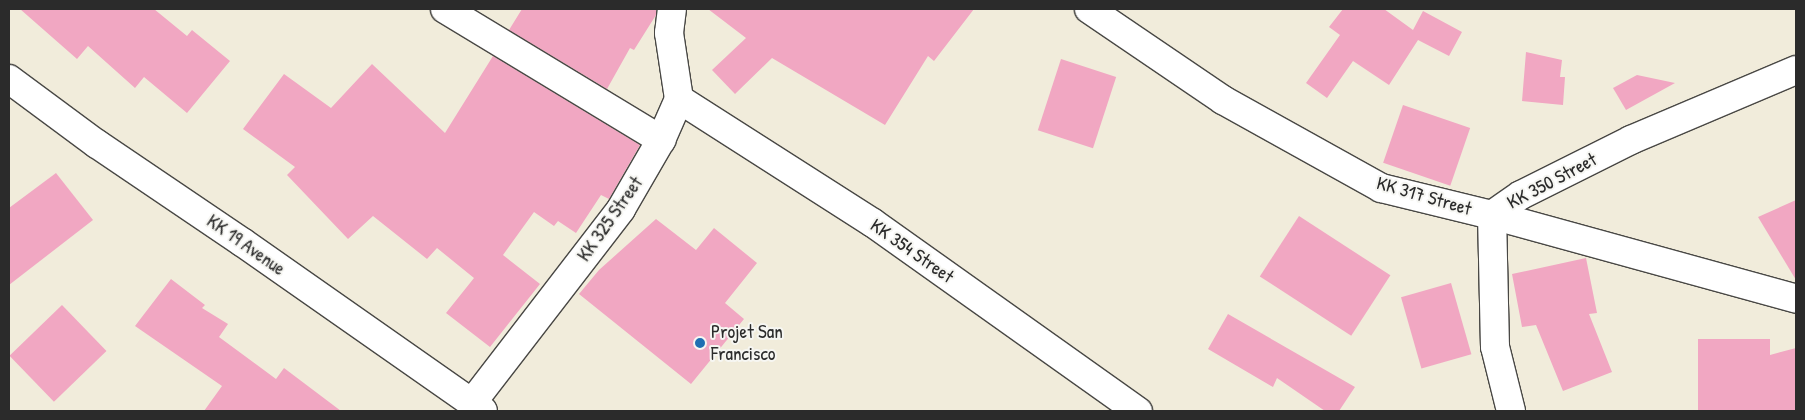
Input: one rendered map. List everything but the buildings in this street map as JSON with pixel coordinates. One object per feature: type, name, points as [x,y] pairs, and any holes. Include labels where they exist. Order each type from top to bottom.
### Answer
[{"type":"street","points":[[445,9],[661,140]]},
{"type":"street","points":[[672,9],[669,33],[679,99]]},
{"type":"street","name":"KK 317 Street","points":[[1089,9],[1223,100],[1381,188],[1492,215],[1796,300]]},
{"type":"street","name":"KK 350 Street","points":[[1511,411],[1495,347],[1492,215],[1521,195],[1631,140],[1796,70]]},
{"type":"street","name":"KK 19 Avenue","points":[[9,79],[97,144],[242,242],[477,408]]},
{"type":"street","name":"KK 325 Street","points":[[477,408],[621,209],[661,140],[679,99]]},
{"type":"street","name":"KK 354 Street","points":[[679,99],[873,223],[1138,411]]},
{"type":"place","name":"Projet San Francisco","points":[[700,343]]}]
